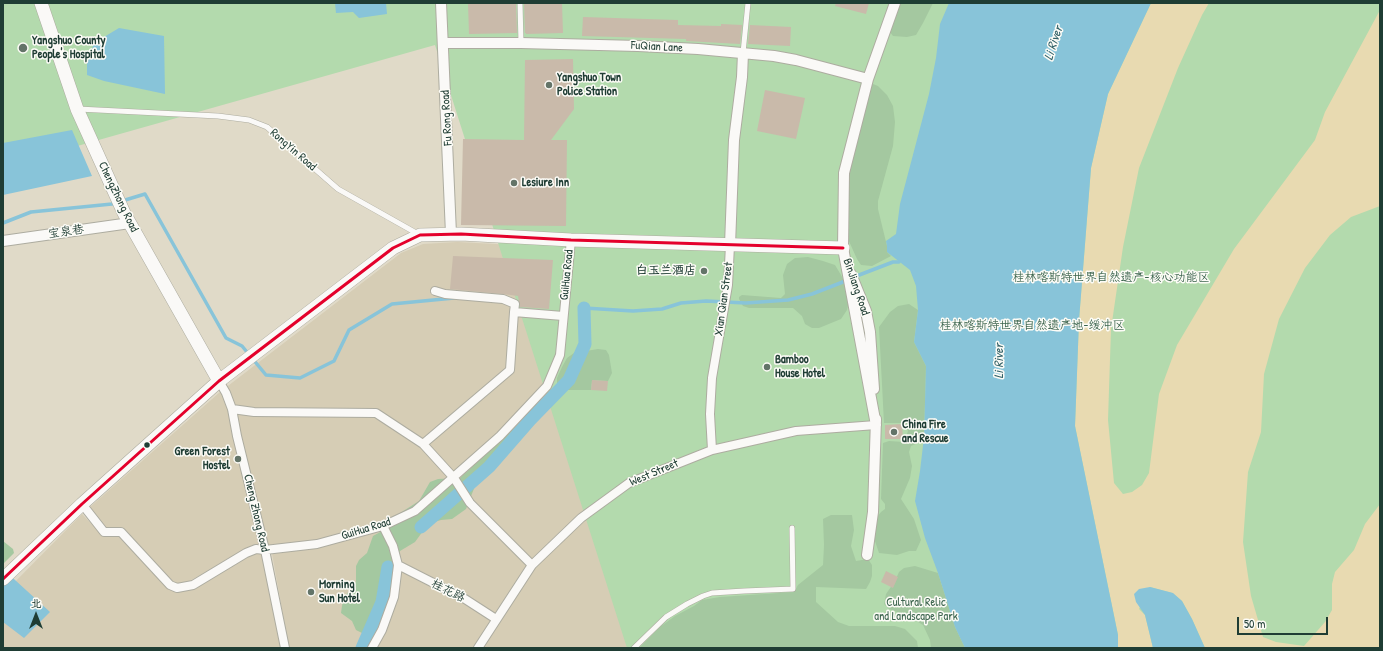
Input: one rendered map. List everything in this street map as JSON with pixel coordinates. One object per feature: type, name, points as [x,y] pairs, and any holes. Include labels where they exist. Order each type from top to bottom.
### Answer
[{"type":"street","name":"ChengZhong Road","points":[[41,3],[77,109],[108,179],[127,218],[219,381]]},
{"type":"street","name":"Fu Rong Road","points":[[441,3],[451,234]]},
{"type":"street","points":[[441,3],[451,234]]},
{"type":"street","name":"BinJiang Road","points":[[867,555],[873,512],[876,425],[870,332],[866,311],[848,267],[843,248],[844,173],[868,79],[895,3]]},
{"type":"street","name":"FuQian Lane","points":[[443,43],[521,43],[698,49],[774,56],[796,60],[868,79]]},
{"type":"street","name":"Xian Qian Street","points":[[712,450],[710,414],[712,378],[728,285],[734,140],[742,77],[743,53]]},
{"type":"street","name":"宝泉巷","points":[[3,241],[127,218]]},
{"type":"street","points":[[451,234],[571,240],[843,248]]},
{"type":"street","points":[[3,579],[82,504],[219,381],[393,248],[420,235],[451,234],[843,248]]},
{"type":"street","name":"GuiHua Road","points":[[82,504],[104,532],[121,532],[170,586],[177,588],[194,585],[246,553],[256,549],[265,550],[317,544],[383,526],[415,511],[500,436],[547,386],[560,355],[571,240]]},
{"type":"street","points":[[843,248],[876,425]]},
{"type":"street","points":[[423,444],[510,370],[515,304],[503,299],[444,294],[435,291]]},
{"type":"street","points":[[514,312],[563,314]]},
{"type":"street","name":"Cheng Zhong Road","points":[[219,381],[226,393],[232,409],[265,550],[285,648]]},
{"type":"street","points":[[232,409],[254,412],[376,413],[423,444],[454,478],[470,503],[532,566]]},
{"type":"street","name":"West Street","points":[[478,648],[532,566],[581,518],[629,483],[712,450],[796,431],[876,425]]},
{"type":"street","points":[[372,648],[382,630],[394,597],[398,566],[393,546],[383,526]]},
{"type":"street","name":"桂花路","points":[[398,566],[465,599],[496,619]]},
{"type":"lane","points":[[520,3],[521,43]]},
{"type":"lane","points":[[743,53],[748,3]]},
{"type":"lane","name":"RongYin Road","points":[[77,109],[218,116],[249,120],[267,127],[338,189],[420,235]]},
{"type":"lane","points":[[634,648],[666,617],[703,596],[712,593],[793,589],[792,528]]},
{"type":"shaded area","points":[[457,242],[590,249],[639,648],[289,648],[271,548],[256,545],[185,583],[176,583],[168,577],[124,529],[105,529],[89,508],[220,392],[401,253],[423,244]]},
{"type":"shaded area","points":[[82,514],[103,536],[118,536],[169,589],[179,591],[192,590],[252,554],[262,554],[281,648],[3,648],[3,594]]},
{"type":"green space","name":"桂林喀斯特世界自然遗产地-缓冲区","points":[[3,3],[1380,3],[1380,648],[627,648],[435,45],[3,167]]},
{"type":"green space","points":[[900,3],[933,3],[916,35],[907,37],[893,36],[890,32]]},
{"type":"green space","points":[[873,84],[878,86],[887,95],[893,106],[895,122],[893,146],[878,201],[878,209],[887,246],[887,252],[891,256],[872,266],[861,265],[848,239],[848,206],[849,173],[869,86]]},
{"type":"green space","points":[[808,257],[835,265],[841,275],[847,287],[849,301],[847,310],[841,319],[819,328],[812,328],[805,324],[802,316],[793,308],[749,308],[743,306],[739,299],[742,295],[781,298],[785,294],[783,275],[787,264],[795,258]]},
{"type":"green space","points":[[909,304],[918,310],[914,342],[926,366],[924,437],[920,442],[911,446],[909,452],[912,466],[910,478],[901,499],[914,519],[921,540],[916,551],[909,551],[897,555],[879,553],[874,538],[874,521],[885,509],[885,504],[881,499],[883,443],[889,441],[904,442],[908,431],[904,423],[884,423],[879,327],[890,312],[898,306]]},
{"type":"green space","points":[[598,349],[606,350],[609,355],[612,373],[608,381],[592,380],[591,390],[568,390],[559,388],[557,385],[557,378],[567,358],[574,353]]},
{"type":"green space","points":[[535,404],[539,404],[539,407],[492,459],[475,486],[466,509],[452,519],[434,522],[423,531],[415,542],[400,551],[393,565],[388,593],[375,632],[362,633],[356,630],[352,621],[341,613],[342,606],[344,597],[354,586],[356,581],[356,566],[359,560],[367,553],[373,536],[391,526],[397,515],[419,501],[430,482],[438,479],[460,478],[520,423]]},
{"type":"green space","points":[[831,515],[852,515],[854,530],[851,546],[856,561],[868,559],[872,565],[872,576],[866,589],[816,587],[816,602],[838,622],[849,626],[895,626],[905,629],[917,641],[918,648],[639,648],[660,627],[702,600],[720,597],[794,592],[798,585],[823,565],[823,519]]},
{"type":"green space","points":[[3,541],[13,549],[14,553],[3,564]]},
{"type":"green space","name":"Cultural Relic and Landscape Park","points":[[915,566],[938,573],[955,627],[965,648],[931,648],[930,640],[923,625],[910,617],[889,609],[884,604],[886,594],[899,572],[904,568]]},
{"type":"sand","points":[[1151,3],[1209,3],[1178,68],[1139,168],[1123,247],[1111,329],[1108,420],[1114,483],[1123,494],[1132,492],[1142,485],[1149,473],[1159,394],[1177,345],[1234,249],[1315,140],[1325,112],[1380,10],[1380,206],[1351,217],[1330,235],[1305,268],[1279,319],[1264,374],[1261,432],[1248,472],[1243,542],[1251,596],[1263,637],[1276,642],[1304,646],[1325,622],[1332,610],[1332,584],[1335,572],[1354,550],[1365,524],[1380,504],[1380,648],[1205,648],[1182,601],[1172,593],[1150,587],[1139,609],[1145,615],[1153,648],[1118,648],[1118,635],[1075,426],[1079,320],[1091,168],[1108,94]]},
{"type":"water","points":[[335,3],[386,3],[387,14],[359,18],[353,12],[336,13]]},
{"type":"water","name":"Li River","points":[[949,3],[1151,3],[1108,94],[1091,168],[1079,320],[1075,426],[1118,635],[1118,648],[965,648],[955,627],[925,538],[915,501],[924,437],[926,366],[914,342],[918,310],[916,286],[910,270],[887,252],[886,241],[896,234],[900,204],[929,94],[936,58],[940,24]]},
{"type":"water","points":[[119,28],[164,36],[165,94],[104,81],[87,75],[87,64],[94,43]]},
{"type":"water","points":[[72,130],[92,176],[3,195],[3,143]]},
{"type":"water","points":[[3,569],[50,612],[24,638],[3,622]]},
{"type":"water","points":[[1150,587],[1173,593],[1182,601],[1205,648],[1153,648],[1145,615],[1136,602],[1134,594],[1139,589]]},
{"type":"building","points":[[468,3],[516,3],[517,33],[469,34]]},
{"type":"building","points":[[524,3],[562,3],[563,33],[526,34]]},
{"type":"building","points":[[836,3],[869,3],[866,14],[835,6]]},
{"type":"building","points":[[583,17],[678,20],[678,25],[742,25],[740,44],[686,41],[686,39],[582,36]]},
{"type":"building","points":[[750,25],[791,27],[790,46],[748,44]]},
{"type":"building","name":"Lesiure Inn","points":[[573,59],[574,109],[551,140],[567,140],[566,226],[461,225],[463,139],[524,140],[525,60]]},
{"type":"building","points":[[765,90],[805,98],[796,139],[757,131]]},
{"type":"building","points":[[453,256],[553,260],[549,309],[520,307],[518,296],[450,289]]},
{"type":"building","points":[[592,380],[608,381],[607,391],[591,390]]},
{"type":"building","name":"China Fire and Rescue","points":[[902,424],[903,439],[885,439],[885,425]]},
{"type":"building","points":[[886,571],[898,577],[893,588],[881,582]]},
{"type":"waterway","points":[[3,223],[31,212],[112,204],[145,194],[226,338],[242,346],[266,375],[300,378],[334,361],[349,330],[392,304],[454,298]]},
{"type":"waterway","points":[[854,277],[893,262],[899,262]]},
{"type":"waterway","points":[[584,308],[633,311],[662,309],[681,303],[706,301],[746,303],[788,300],[812,294],[848,280]]},
{"type":"waterway","points":[[421,527],[489,467],[530,420],[569,380],[585,344],[584,308]]},
{"type":"waterway","points":[[362,648],[382,602],[388,567]]},
{"type":"transit line","points":[[3,579],[82,504],[219,381],[393,248],[420,235],[461,234],[571,240],[843,248]]},
{"type":"place","name":"Yangshuo County People's Hospital","points":[[23,48]]},
{"type":"place","name":"Yangshuo Town Police Station","points":[[549,85]]},
{"type":"place","name":"Lesiure Inn","points":[[514,183]]},
{"type":"place","name":"白玉兰酒店","points":[[704,271]]},
{"type":"place","name":"Bamboo House Hotel","points":[[767,367]]},
{"type":"place","name":"China Fire and Rescue","points":[[894,432]]},
{"type":"place","name":"Green Forest Hostel","points":[[238,459]]},
{"type":"place","name":"Morning Sun Hotel","points":[[311,592]]},
{"type":"park label","name":"桂林喀斯特世界自然遗产-核心功能区","points":[[1111,278]]}]
